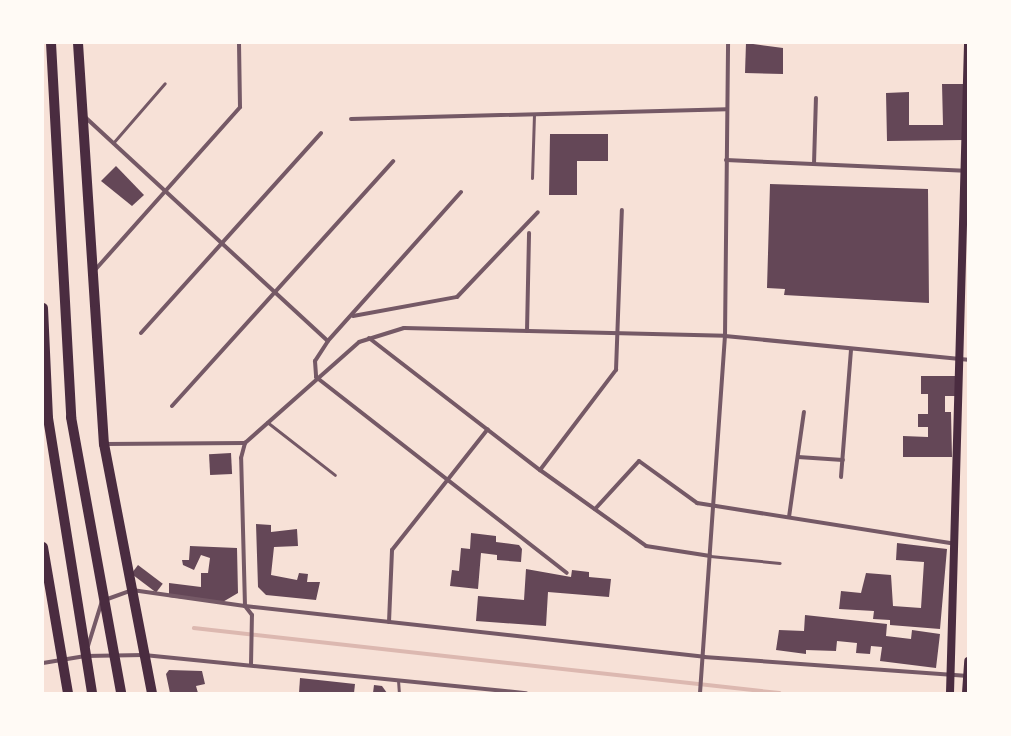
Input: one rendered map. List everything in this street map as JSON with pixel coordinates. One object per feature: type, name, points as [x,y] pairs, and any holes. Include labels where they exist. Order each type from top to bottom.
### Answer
[{"type":"main road","points":[[51,43],[72,417],[102,601],[121,693]]},
{"type":"main road","points":[[78,43],[80,113],[104,444],[152,693]]},
{"type":"main road","points":[[950,693],[955,544],[964,360],[965,171],[968,44]]},
{"type":"main road","points":[[43,308],[48,418],[92,693]]},
{"type":"main road","points":[[43,547],[68,693]]},
{"type":"main road","points":[[966,693],[968,661]]},
{"type":"street","points":[[92,273],[164,190],[240,107],[239,43]]},
{"type":"street","points":[[700,693],[704,657],[724,336],[728,43]]},
{"type":"street","points":[[814,164],[816,98]]},
{"type":"street","points":[[351,119],[727,109]]},
{"type":"street","points":[[80,113],[328,341]]},
{"type":"street","points":[[142,333],[220,242],[320,133]]},
{"type":"street","points":[[726,160],[965,171]]},
{"type":"street","points":[[172,406],[276,294],[393,161]]},
{"type":"street","points":[[461,192],[352,316],[328,341],[315,361],[316,377],[446,481],[567,573]]},
{"type":"street","points":[[540,470],[616,370],[619,333],[622,210]]},
{"type":"street","points":[[352,316],[457,297],[538,212]]},
{"type":"street","points":[[527,331],[529,233]]},
{"type":"street","points":[[251,665],[252,615],[245,606],[241,458],[245,443],[316,377],[359,342],[404,328],[724,336],[964,360]]},
{"type":"street","points":[[369,338],[540,470],[646,546],[710,556]]},
{"type":"street","points":[[841,477],[851,349]]},
{"type":"street","points":[[789,517],[804,412]]},
{"type":"street","points":[[389,622],[392,550],[488,429]]},
{"type":"street","points":[[104,444],[245,443]]},
{"type":"street","points":[[798,458],[843,460]]},
{"type":"street","points":[[595,509],[639,461],[697,503],[955,544]]},
{"type":"street","points":[[85,656],[102,601],[132,590],[245,606],[704,657],[951,679],[968,679]]},
{"type":"street","points":[[43,663],[85,656],[114,654],[144,655],[526,693]]},
{"type":"lane","points":[[112,144],[165,83]]},
{"type":"lane","points":[[532,178],[534,114]]},
{"type":"lane","points":[[266,422],[335,475]]},
{"type":"lane","points":[[710,556],[780,563]]},
{"type":"lane","points":[[398,680],[399,693]]},
{"type":"building","points":[[746,43],[783,48],[783,74],[745,73]]},
{"type":"building","points":[[942,84],[963,84],[964,140],[887,141],[886,93],[909,92],[909,125],[943,125]]},
{"type":"building","points":[[550,134],[608,134],[608,161],[577,161],[577,195],[549,195]]},
{"type":"building","points":[[116,166],[144,195],[132,206],[101,181]]},
{"type":"building","points":[[770,184],[928,189],[929,303],[784,295],[785,289],[767,288]]},
{"type":"building","points":[[921,376],[955,376],[955,396],[945,396],[945,412],[951,412],[952,457],[903,457],[903,436],[928,437],[928,427],[918,427],[918,414],[928,414],[928,394],[921,394]]},
{"type":"building","points":[[231,453],[232,474],[210,475],[209,454]]},
{"type":"building","points":[[256,524],[271,525],[271,532],[297,529],[298,546],[274,547],[271,575],[297,580],[299,573],[308,574],[307,582],[320,582],[316,600],[266,595],[258,587]]},
{"type":"building","points":[[471,533],[496,536],[496,542],[519,545],[522,549],[521,562],[497,560],[497,555],[481,553],[478,589],[450,586],[452,570],[459,571],[461,548],[470,549]]},
{"type":"building","points":[[897,543],[947,549],[940,629],[890,625],[890,620],[873,619],[874,611],[839,609],[841,591],[861,593],[866,573],[891,575],[893,606],[921,608],[924,562],[896,560]]},
{"type":"building","points":[[190,546],[237,548],[238,593],[221,603],[169,597],[169,583],[201,587],[201,573],[208,573],[210,558],[201,555],[194,570],[183,565],[182,560],[189,560]]},
{"type":"building","points":[[138,565],[163,584],[156,592],[131,574]]},
{"type":"building","points":[[526,569],[571,577],[572,570],[589,572],[589,577],[611,579],[609,597],[548,592],[546,626],[476,621],[478,596],[524,600]]},
{"type":"building","points":[[805,615],[887,624],[886,636],[911,639],[912,630],[940,634],[936,668],[880,661],[882,647],[871,646],[870,654],[856,653],[857,643],[837,641],[836,651],[806,650],[806,654],[776,650],[779,630],[804,631]]},
{"type":"building","points":[[169,670],[202,671],[205,684],[196,686],[198,693],[170,693],[166,674]]},
{"type":"building","points":[[300,678],[355,684],[354,693],[299,693]]},
{"type":"building","points":[[374,685],[382,686],[387,693],[373,693]]},
{"type":"waterway","points":[[194,628],[779,693]]}]
